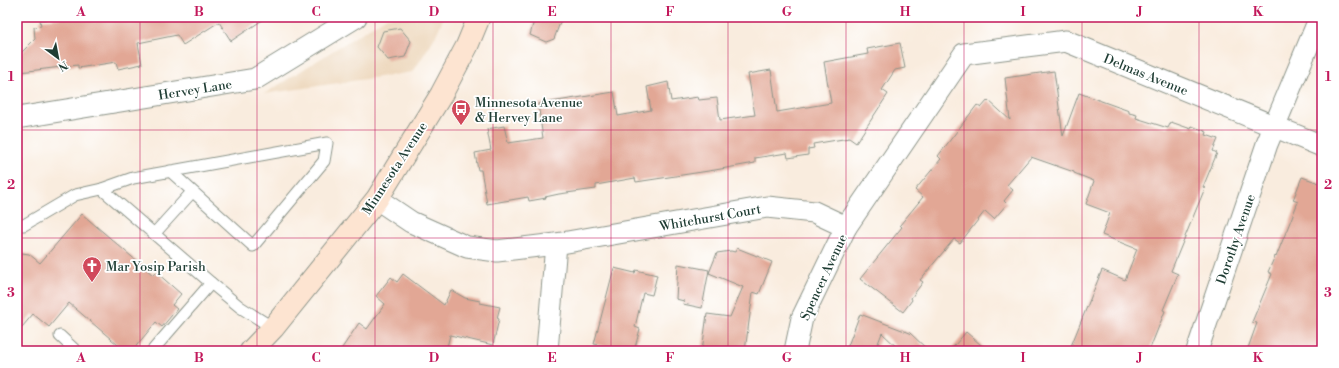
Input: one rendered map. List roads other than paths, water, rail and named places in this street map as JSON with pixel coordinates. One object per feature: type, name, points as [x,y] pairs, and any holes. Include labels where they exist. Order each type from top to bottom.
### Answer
[{"type":"main road","name":"Minnesota Avenue","points":[[252,351],[273,328],[377,199],[441,95],[467,46],[479,17]]},
{"type":"street","name":"Hervey Lane","points":[[17,118],[255,79],[356,17]]},
{"type":"street","name":"Dorothy Avenue","points":[[1197,351],[1274,126],[1320,17]]},
{"type":"street","name":"Delmas Avenue","points":[[846,227],[964,54],[1066,41],[1322,146]]},
{"type":"street","name":"Whitehurst Court","points":[[377,199],[411,222],[467,248],[497,251],[556,244],[767,207],[814,212],[846,227]]},
{"type":"street","name":"Spencer Avenue","points":[[795,351],[802,318],[846,227]]},
{"type":"street","points":[[547,351],[556,244]]},
{"type":"lane","points":[[17,226],[24,224],[75,195],[102,189],[133,178],[327,143],[324,161],[253,246],[170,172]]},
{"type":"lane","points":[[102,189],[240,307],[273,328]]},
{"type":"lane","points":[[154,234],[192,192]]},
{"type":"lane","points":[[152,351],[211,283]]},
{"type":"lane","points":[[60,336],[76,351]]},
{"type":"place","name":"Minnesota Avenue & Hervey Lane","points":[[461,126]]},
{"type":"place","name":"Mar Yosip Parish","points":[[92,283]]}]
